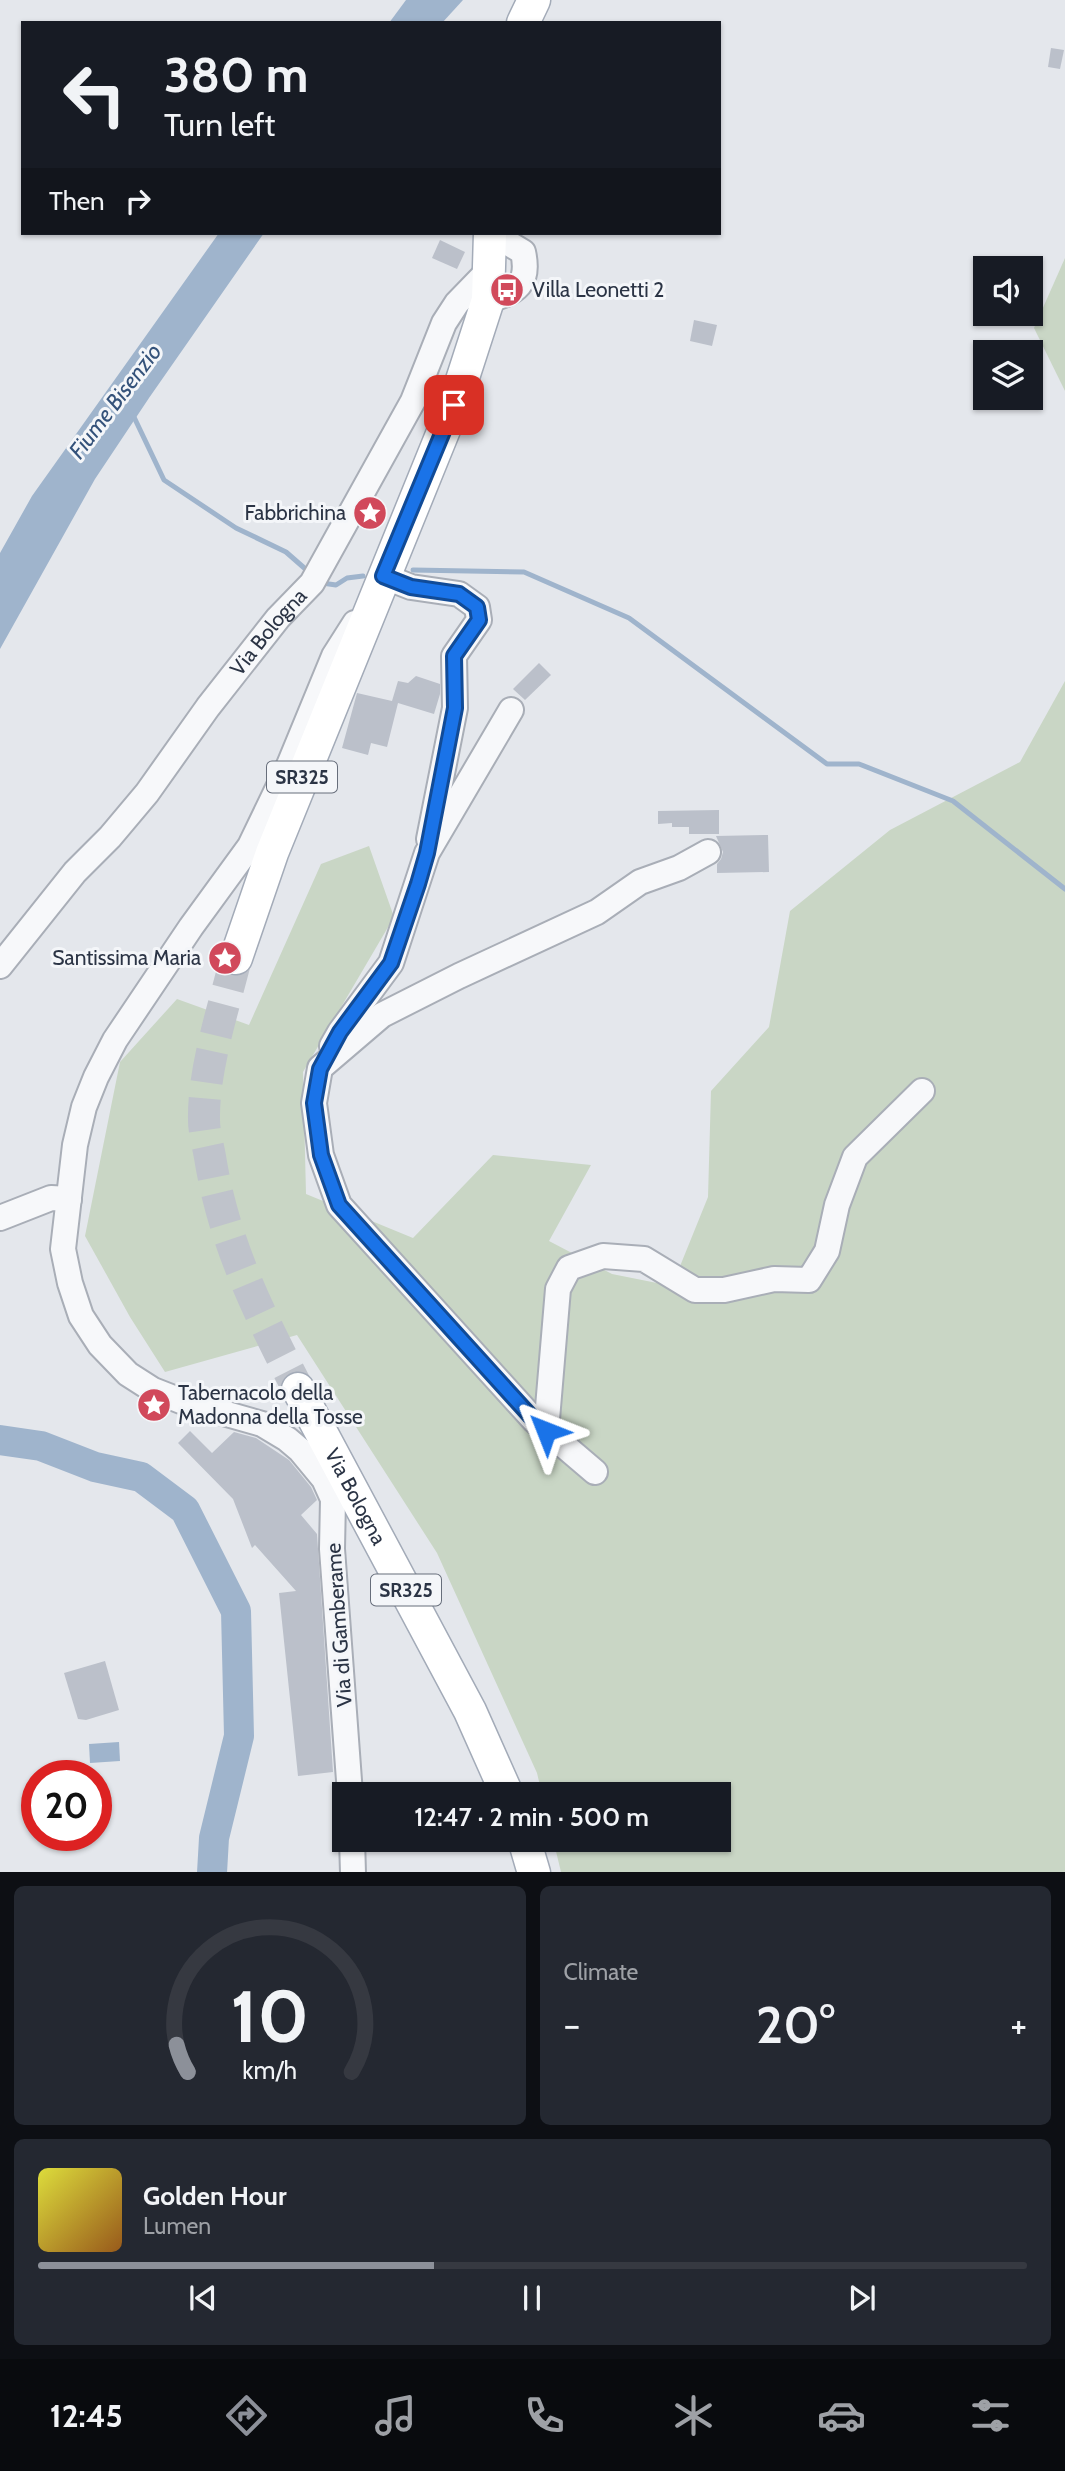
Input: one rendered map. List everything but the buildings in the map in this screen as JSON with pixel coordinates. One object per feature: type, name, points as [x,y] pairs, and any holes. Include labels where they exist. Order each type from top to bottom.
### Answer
[{"type":"main road","points":[[524,21],[534,0]]},
{"type":"main road","name":"Via Bologna","points":[[236,958],[272,853],[454,405],[488,285],[490,235]]},
{"type":"main road","name":"Via Bologna","points":[[298,1389],[470,1711],[503,1782]]},
{"type":"main road","points":[[528,1852],[534,1872]]},
{"type":"street","name":"Via Bologna","points":[[0,966],[75,872],[110,837],[147,793],[208,708],[278,618],[312,583],[413,401],[444,323],[457,303],[488,285]]},
{"type":"street","name":"Via Bologna","points":[[312,1463],[287,1439],[262,1424],[181,1401],[153,1390],[128,1374],[100,1345],[81,1315],[70,1283],[63,1249],[75,1145],[84,1107],[96,1077],[128,1020],[250,846],[289,765],[334,656],[379,587]]},
{"type":"street","points":[[379,587],[411,587],[459,594],[477,607],[479,620],[454,656],[455,708],[427,853],[391,963],[340,1032],[320,1069],[314,1103],[321,1155],[339,1205],[534,1420],[595,1472]]},
{"type":"street","points":[[427,853],[512,710]]},
{"type":"street","points":[[320,1069],[382,1015],[597,912],[640,882],[679,868],[709,852]]},
{"type":"street","points":[[546,1431],[558,1289],[569,1268],[603,1256],[644,1259],[695,1290],[724,1290],[774,1279],[809,1280],[827,1251],[837,1205],[855,1157],[922,1091]]},
{"type":"street","points":[[0,1218],[51,1198],[69,1199]]},
{"type":"street","name":"Via di Gamberame","points":[[312,1463],[324,1479],[333,1499],[332,1549],[349,1782]]},
{"type":"street","points":[[352,1852],[353,1872]]},
{"type":"green space","points":[[1065,258],[1065,391],[1043,346],[1043,340],[1040,340],[1034,328],[1043,326],[1043,308]]},
{"type":"green space","points":[[1065,681],[1065,1872],[561,1872],[556,1852],[731,1852],[731,1782],[539,1782],[437,1553],[297,1335],[165,1372],[130,1317],[85,1236],[120,1062],[177,999],[249,1025],[321,864],[369,846],[394,917],[303,1072],[306,1194],[413,1238],[493,1155],[591,1165],[549,1241],[612,1274],[672,1286],[708,1197],[711,1091],[769,1027],[790,911],[890,830],[1020,762]]},
{"type":"water","points":[[406,0],[463,0],[444,21],[390,21]]},
{"type":"water","points":[[218,235],[263,235],[95,479],[0,649],[0,553],[32,496]]},
{"type":"water","points":[[119,1742],[120,1761],[90,1760],[89,1744]]},
{"type":"waterway","points":[[133,415],[164,480],[236,528],[286,552],[310,573]]},
{"type":"waterway","points":[[413,570],[524,572],[629,618],[827,764],[859,764],[953,801],[1065,889]]},
{"type":"waterway","points":[[322,583],[336,585],[347,578],[363,576]]},
{"type":"waterway","name":"Fiume Bisenzio","points":[[0,1440],[41,1446],[95,1467],[141,1477],[185,1510],[236,1611],[239,1736],[214,1838],[212,1872]]},
{"type":"tunnel","points":[[236,958],[207,1080],[205,1129],[216,1189],[233,1248],[256,1304],[298,1389]]},
{"type":"place","name":"Villa Leonetti 2","points":[[507,290]]},
{"type":"place","name":"Fabbrichina","points":[[370,513]]},
{"type":"place","name":"Santissima Maria","points":[[225,958]]},
{"type":"place","name":"Tabernacolo della Madonna della Tosse","points":[[154,1405]]},
{"type":"route","points":[[454,405],[383,576],[411,587],[459,594],[477,607],[479,620],[454,656],[455,708],[427,853],[418,884],[391,963],[340,1032],[320,1069],[314,1103],[321,1155],[339,1205],[546,1431]]}]
